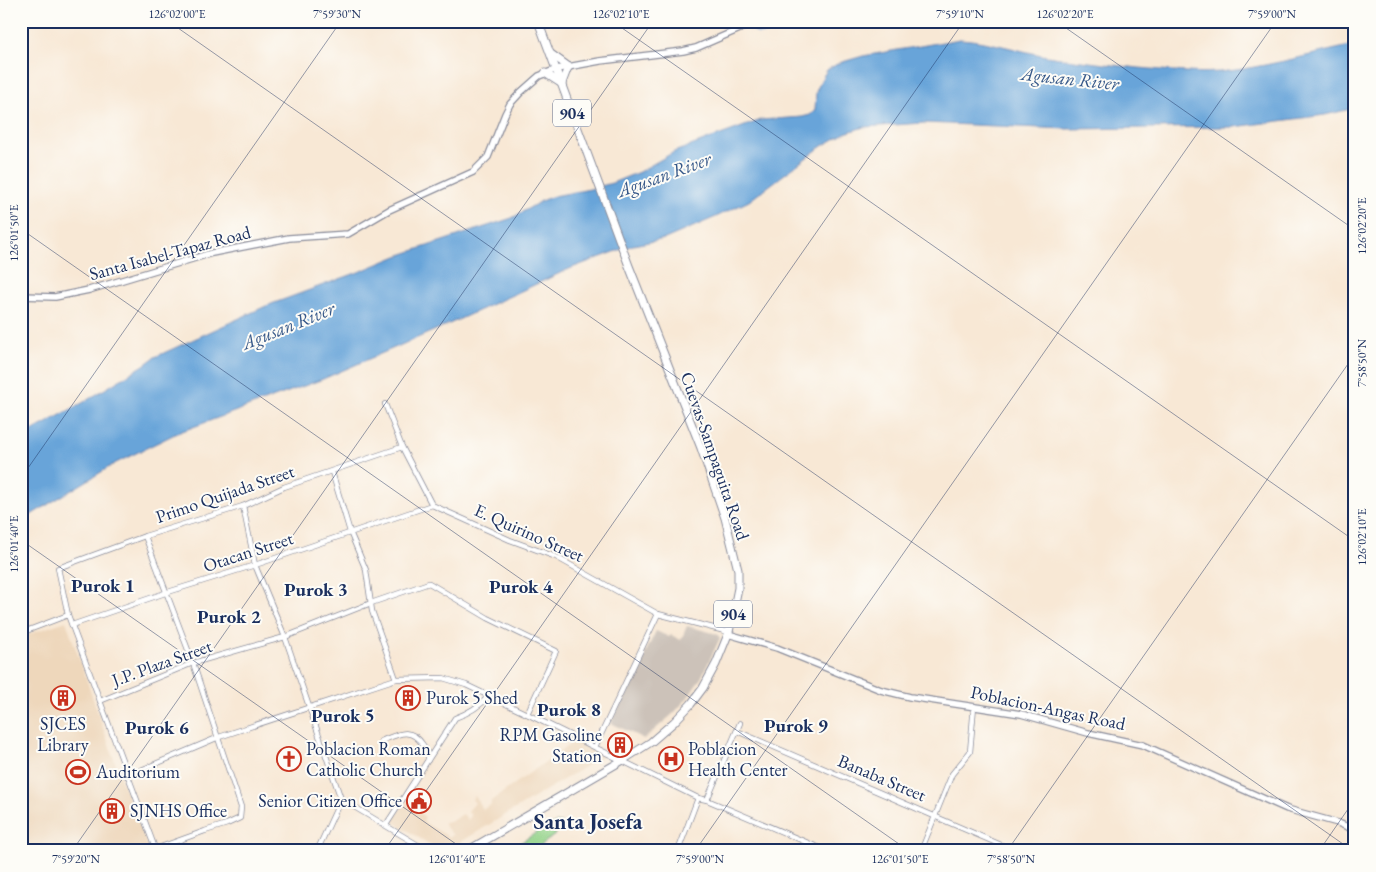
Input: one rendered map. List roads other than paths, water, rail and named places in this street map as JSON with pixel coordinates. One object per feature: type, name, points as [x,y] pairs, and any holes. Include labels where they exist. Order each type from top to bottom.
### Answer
[{"type":"main road","name":"Cuevas-Sampaguita Road","points":[[467,851],[623,760],[660,734],[691,704],[712,672],[729,633],[736,604],[738,570],[725,518],[701,448],[629,266],[538,21]]},
{"type":"main road","points":[[551,55],[568,67],[562,83],[546,73],[551,55]]},
{"type":"street","name":"Santa Isabel-Tapaz Road","points":[[21,296],[55,297],[89,290],[212,253],[289,238],[348,234],[389,210],[473,172],[488,157],[510,104],[529,84],[546,73],[557,69],[600,61],[696,48],[758,21]]},
{"type":"street","points":[[385,404],[402,447],[432,505]]},
{"type":"street","name":"Primo Quijada Street","points":[[68,615],[58,568],[145,536],[243,506],[284,487],[402,447]]},
{"type":"street","points":[[332,472],[350,532],[366,570],[374,619],[396,679]]},
{"type":"street","name":"E. Quirino Street","points":[[432,505],[510,540],[556,557],[658,614],[729,633]]},
{"type":"street","name":"Otacan Street","points":[[72,625],[432,505]]},
{"type":"street","points":[[243,506],[254,565],[285,637],[341,799],[428,851]]},
{"type":"street","points":[[21,633],[57,621],[68,615],[155,850],[240,818],[241,807],[219,737],[168,592],[145,536]]},
{"type":"street","name":"J.P. Plaza Street","points":[[100,700],[194,663],[285,637],[371,603],[429,584],[488,618],[556,650],[527,714]]},
{"type":"street","points":[[595,747],[658,614]]},
{"type":"street","name":"Poblacion-Angas Road","points":[[729,633],[777,648],[881,690],[927,700],[1021,714],[1088,733],[1143,745],[1287,810],[1338,823],[1355,830]]},
{"type":"street","points":[[127,776],[219,737],[396,679],[444,678],[466,685],[698,798],[707,800],[828,851]]},
{"type":"street","points":[[386,825],[455,718],[478,706],[489,696]]},
{"type":"street","points":[[921,851],[952,774],[970,752],[974,706]]},
{"type":"street","points":[[707,800],[740,723]]},
{"type":"street","name":"Banaba Street","points":[[737,731],[1015,851]]},
{"type":"street","points":[[381,741],[404,734],[412,734],[418,738],[425,748],[429,756],[428,762]]},
{"type":"street","points":[[678,851],[698,798]]},
{"type":"street","points":[[317,851],[341,799]]},
{"type":"water","name":"Agusan River","points":[[960,39],[985,42],[1047,56],[1179,72],[1219,72],[1251,68],[1355,44],[1355,108],[1325,115],[1234,127],[1066,129],[924,123],[864,127],[845,133],[822,146],[749,201],[716,217],[665,239],[633,245],[569,269],[323,379],[177,433],[116,463],[21,521],[21,437],[84,402],[155,357],[266,306],[397,256],[512,218],[543,200],[612,183],[639,172],[674,152],[761,120],[810,115],[815,110],[816,92],[821,80],[827,70],[839,63],[863,56]]},
{"type":"waterway","points":[[749,21],[754,30],[759,33],[772,32],[789,26]]},
{"type":"place","name":"SJCES Library","points":[[63,698]]},
{"type":"place","name":"Purok 5 Shed","points":[[408,698]]},
{"type":"place","name":"RPM Gasoline Station","points":[[620,745]]},
{"type":"place","name":"Poblacion Roman Catholic Church","points":[[289,759]]},
{"type":"place","name":"Poblacion Health Center","points":[[671,759]]},
{"type":"place","name":"Auditorium","points":[[78,772]]},
{"type":"place","name":"Senior Citizen Office","points":[[419,801]]},
{"type":"place","name":"SJNHS Office","points":[[112,811]]},
{"type":"district","name":"Purok 1","points":[[103,585]]},
{"type":"district","name":"Purok 4","points":[[521,586]]},
{"type":"district","name":"Purok 3","points":[[316,589]]},
{"type":"district","name":"Purok 2","points":[[229,616]]},
{"type":"district","name":"Purok 8","points":[[569,709]]},
{"type":"district","name":"Purok 5","points":[[343,715]]},
{"type":"district","name":"Purok 9","points":[[796,725]]},
{"type":"district","name":"Purok 6","points":[[157,727]]},
{"type":"district","name":"Santa Josefa","points":[[588,821]]}]
